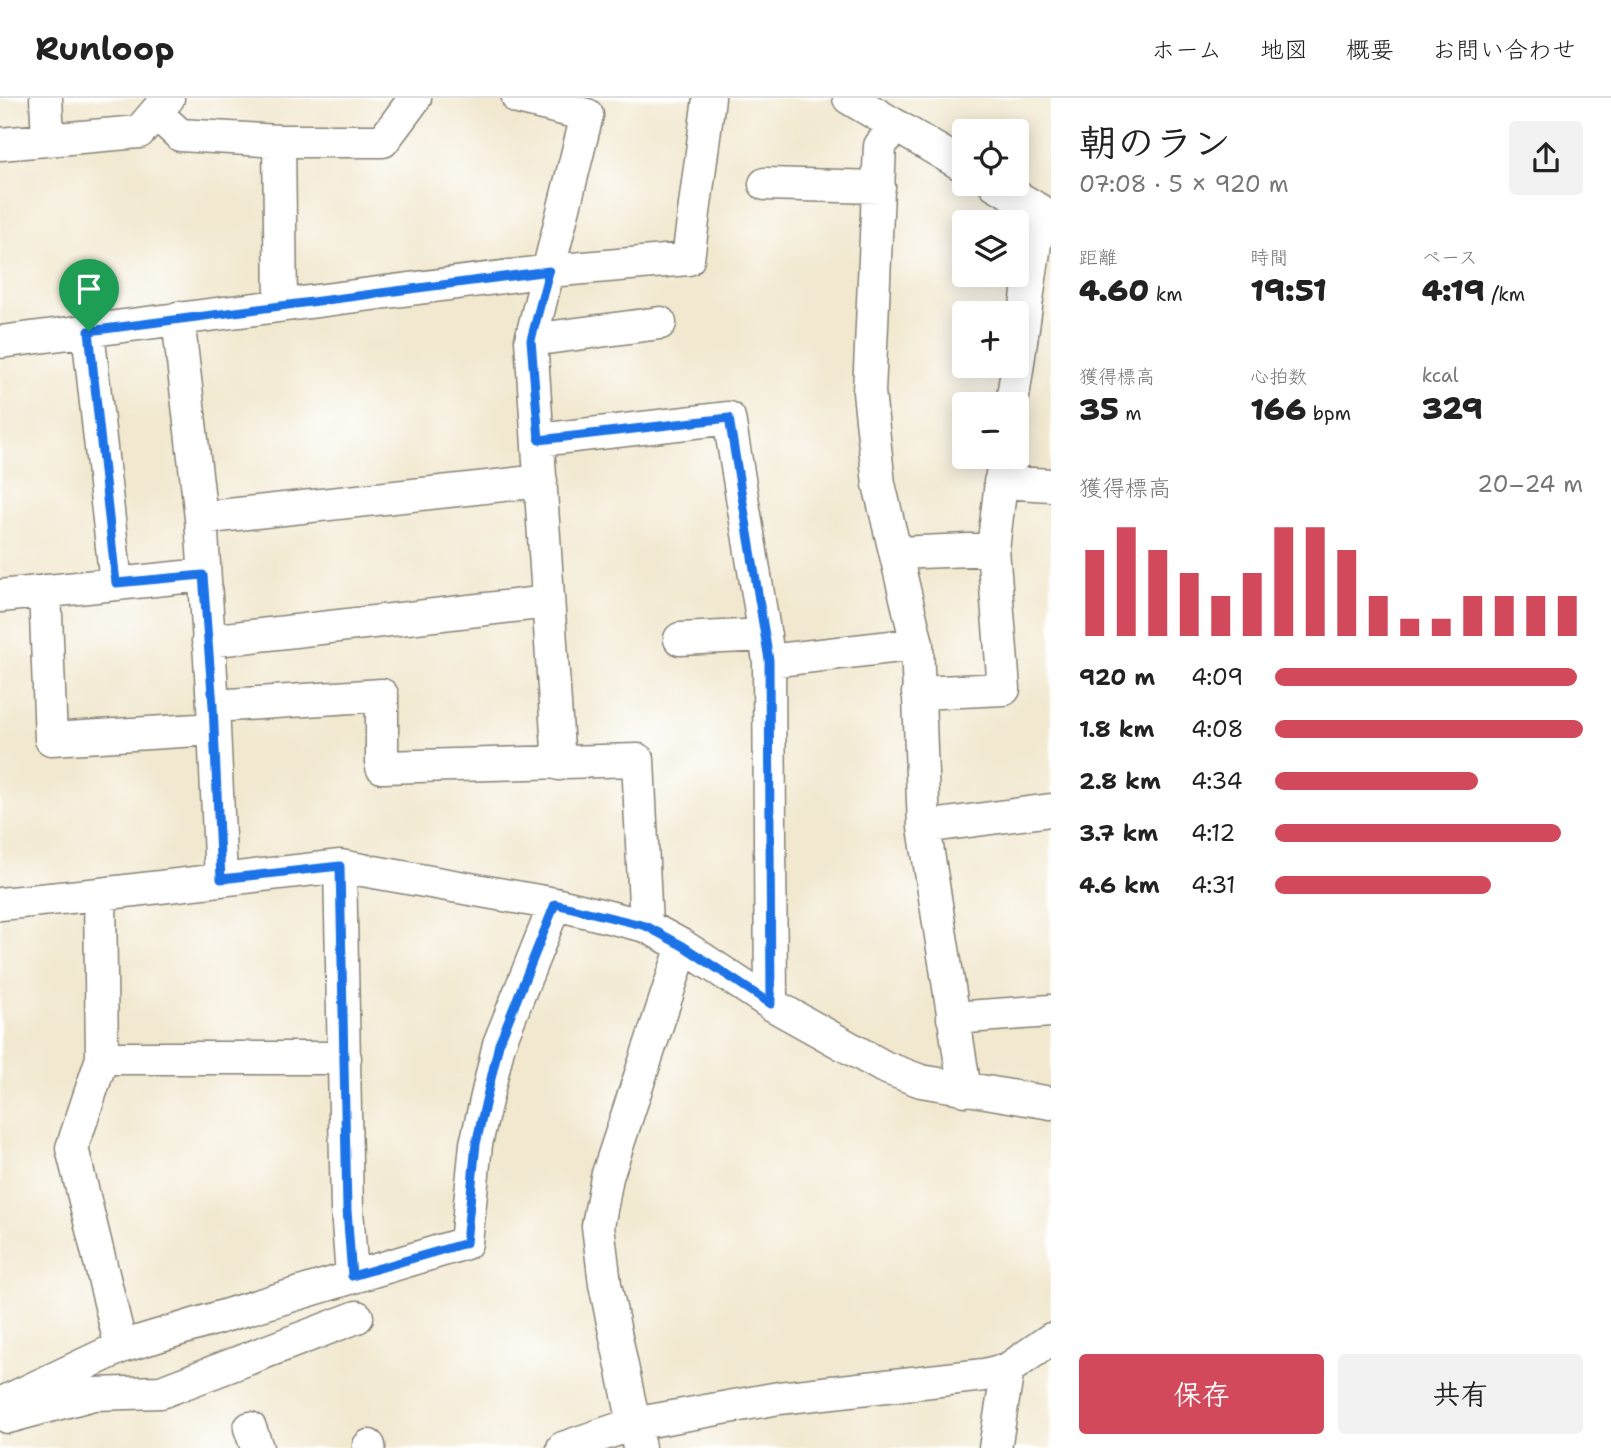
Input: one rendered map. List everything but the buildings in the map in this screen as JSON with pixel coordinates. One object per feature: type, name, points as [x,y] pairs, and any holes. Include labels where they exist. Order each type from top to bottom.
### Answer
[{"type":"street","points":[[46,98],[48,139]]},
{"type":"street","points":[[0,144],[139,132],[162,106],[180,135],[279,141],[383,141],[415,98]]},
{"type":"street","points":[[518,98],[587,115],[531,340],[559,764]]},
{"type":"street","points":[[0,342],[549,271],[688,259],[709,98]]},
{"type":"street","points":[[849,98],[952,159]]},
{"type":"street","points":[[895,125],[880,146],[869,392],[879,484],[916,644],[924,827],[965,1090]]},
{"type":"street","points":[[279,141],[281,305]]},
{"type":"street","points":[[765,184],[879,187]]},
{"type":"street","points":[[1014,392],[1036,237],[1051,218],[1015,196]]},
{"type":"street","points":[[178,318],[201,518],[221,879]]},
{"type":"street","points":[[531,340],[660,323]]},
{"type":"street","points":[[89,331],[116,583]]},
{"type":"street","points":[[539,440],[729,418],[767,648],[771,1004]]},
{"type":"street","points":[[918,693],[1004,689],[993,548],[1002,469],[1051,485]]},
{"type":"street","points":[[201,518],[541,481]]},
{"type":"street","points":[[896,552],[993,548]]},
{"type":"street","points":[[0,596],[203,575]]},
{"type":"street","points":[[44,591],[51,739],[382,695],[382,767],[638,761],[646,926]]},
{"type":"street","points":[[208,641],[548,602]]},
{"type":"street","points":[[680,639],[767,648],[916,644]]},
{"type":"street","points":[[924,827],[1051,810]]},
{"type":"street","points":[[340,866],[347,1210],[352,1276]]},
{"type":"street","points":[[0,904],[340,866],[555,904],[646,926],[683,946],[771,1004],[884,1067],[921,1081],[1051,1103]]},
{"type":"street","points":[[100,894],[102,1058],[72,1148],[121,1347]]},
{"type":"street","points":[[0,1404],[121,1347],[466,1243],[476,1144],[499,1044],[555,904]]},
{"type":"street","points":[[636,1436],[605,1284],[598,1226],[607,1177],[683,946]]},
{"type":"street","points":[[953,1018],[1051,1011]]},
{"type":"street","points":[[102,1058],[345,1058]]},
{"type":"street","points":[[0,1419],[93,1394],[161,1392],[358,1317]]},
{"type":"street","points":[[563,1448],[636,1436],[779,1398],[984,1375],[1008,1369],[1051,1339]]},
{"type":"street","points":[[995,1448],[1008,1369]]},
{"type":"route","points":[[549,271],[531,340],[539,440],[729,418],[769,660],[771,1004],[683,946],[646,926],[555,904],[499,1044],[476,1144],[466,1243],[352,1276],[347,1210],[340,866],[221,879],[213,706],[203,575],[116,583],[89,331],[549,271]]}]
